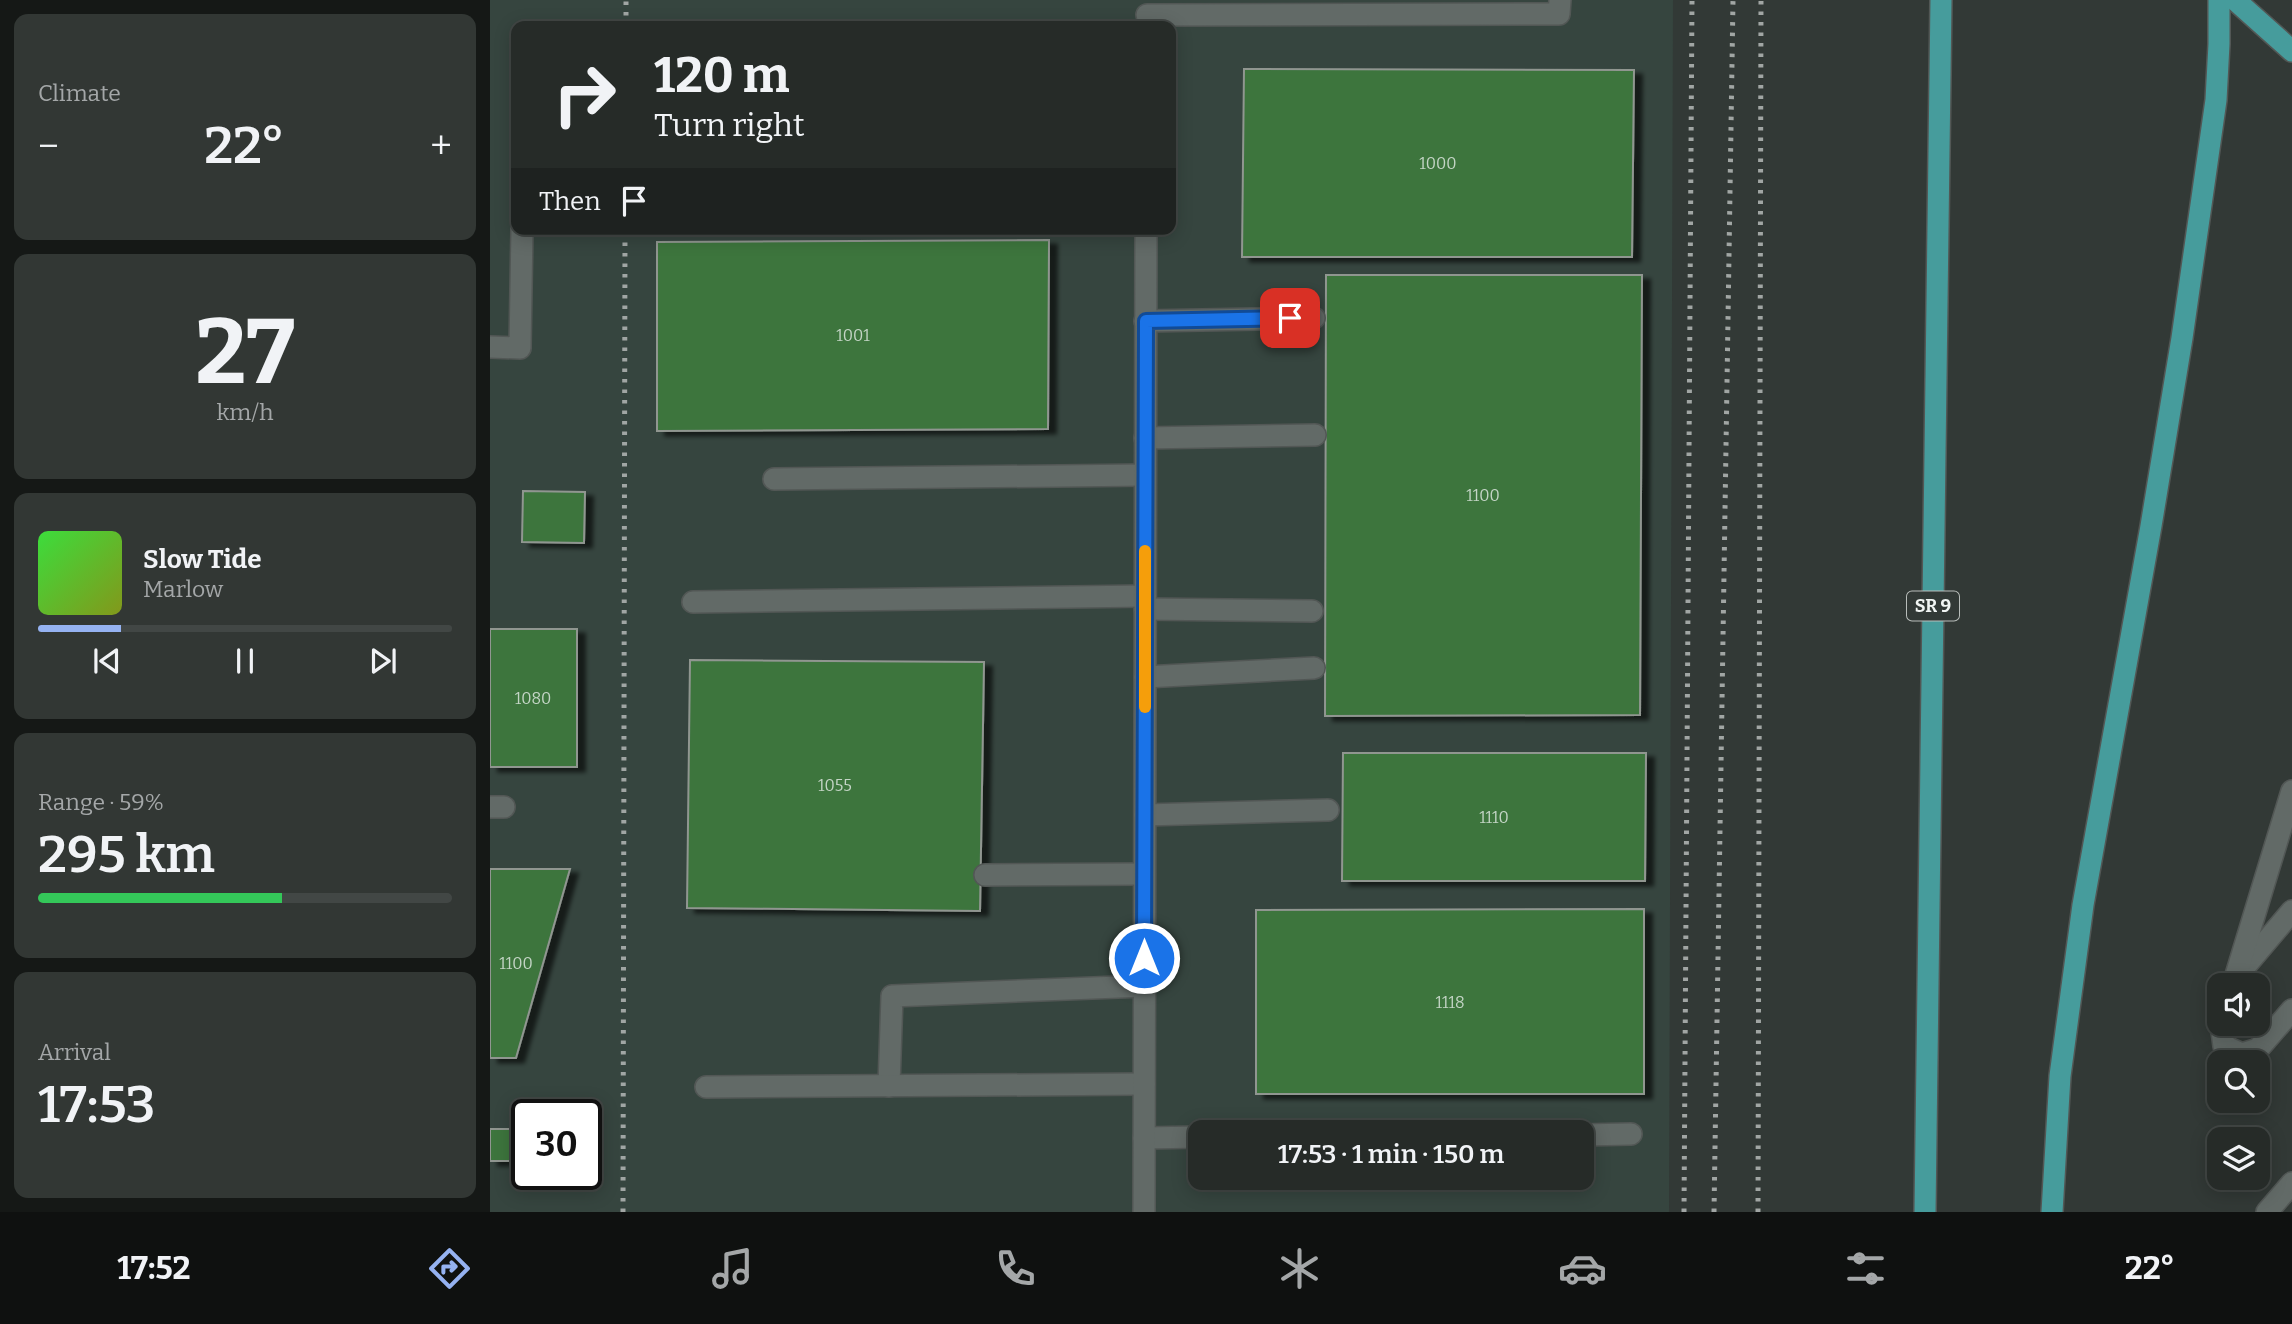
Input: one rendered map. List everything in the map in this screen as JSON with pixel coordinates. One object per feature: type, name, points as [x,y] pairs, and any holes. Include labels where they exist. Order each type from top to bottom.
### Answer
[{"type":"main road","name":"SR 9","points":[[1924,1212],[1941,0]]},
{"type":"main road","points":[[2052,1212],[2060,1076],[2081,918],[2182,338],[2216,100],[2219,0]]},
{"type":"main road","points":[[2235,0],[2292,51]]},
{"type":"street","points":[[1147,14],[1559,14],[1560,0]]},
{"type":"street","points":[[490,347],[520,348],[522,235]]},
{"type":"street","points":[[1143,1212],[1146,235]]},
{"type":"street","points":[[1146,321],[1314,318]]},
{"type":"street","points":[[1145,438],[1315,435]]},
{"type":"street","points":[[774,479],[1145,475]]},
{"type":"street","points":[[693,602],[1145,603],[1312,611]]},
{"type":"street","points":[[1145,677],[1314,668]]},
{"type":"street","points":[[2236,973],[2292,790]]},
{"type":"street","points":[[1145,814],[1328,810]]},
{"type":"street","points":[[985,875],[1144,874]]},
{"type":"street","points":[[2241,973],[2292,911]]},
{"type":"street","points":[[889,1086],[892,996],[1144,986]]},
{"type":"street","points":[[2270,1035],[2292,1010]]},
{"type":"street","points":[[2223,1036],[2224,1046],[2242,1054],[2258,1049],[2269,1036]]},
{"type":"street","points":[[706,1087],[1144,1084]]},
{"type":"street","points":[[1594,1135],[1631,1134]]},
{"type":"street","points":[[1144,1138],[1188,1137]]},
{"type":"street","points":[[2267,1212],[2292,1183]]},
{"type":"shaded area","points":[[490,0],[1673,0],[1669,1212],[490,1212]]},
{"type":"building","points":[[1244,69],[1634,70],[1632,257],[1242,257]]},
{"type":"building","points":[[1049,240],[1048,429],[657,431],[657,242]]},
{"type":"building","points":[[1326,275],[1642,275],[1640,715],[1325,716]]},
{"type":"building","points":[[523,491],[585,492],[584,543],[522,542]]},
{"type":"building","points":[[490,629],[577,629],[577,767],[490,767]]},
{"type":"building","points":[[690,660],[984,662],[980,911],[687,908]]},
{"type":"building","points":[[1343,753],[1646,753],[1645,881],[1342,881]]},
{"type":"building","points":[[490,869],[570,869],[516,1058],[490,1058]]},
{"type":"building","points":[[1644,909],[1644,1094],[1256,1094],[1256,910]]},
{"type":"building","points":[[490,1129],[511,1129],[511,1161],[490,1161]]},
{"type":"railway","points":[[626,0],[626,21]]},
{"type":"railway","points":[[1684,1212],[1692,0]]},
{"type":"railway","points":[[1714,1212],[1733,0]]},
{"type":"railway","points":[[1758,1212],[1761,0]]},
{"type":"railway","points":[[623,1212],[625,235]]},
{"type":"slow traffic","points":[[1145,551],[1145,707]]},
{"type":"route","points":[[1144,958],[1146,321],[1290,318]]}]
